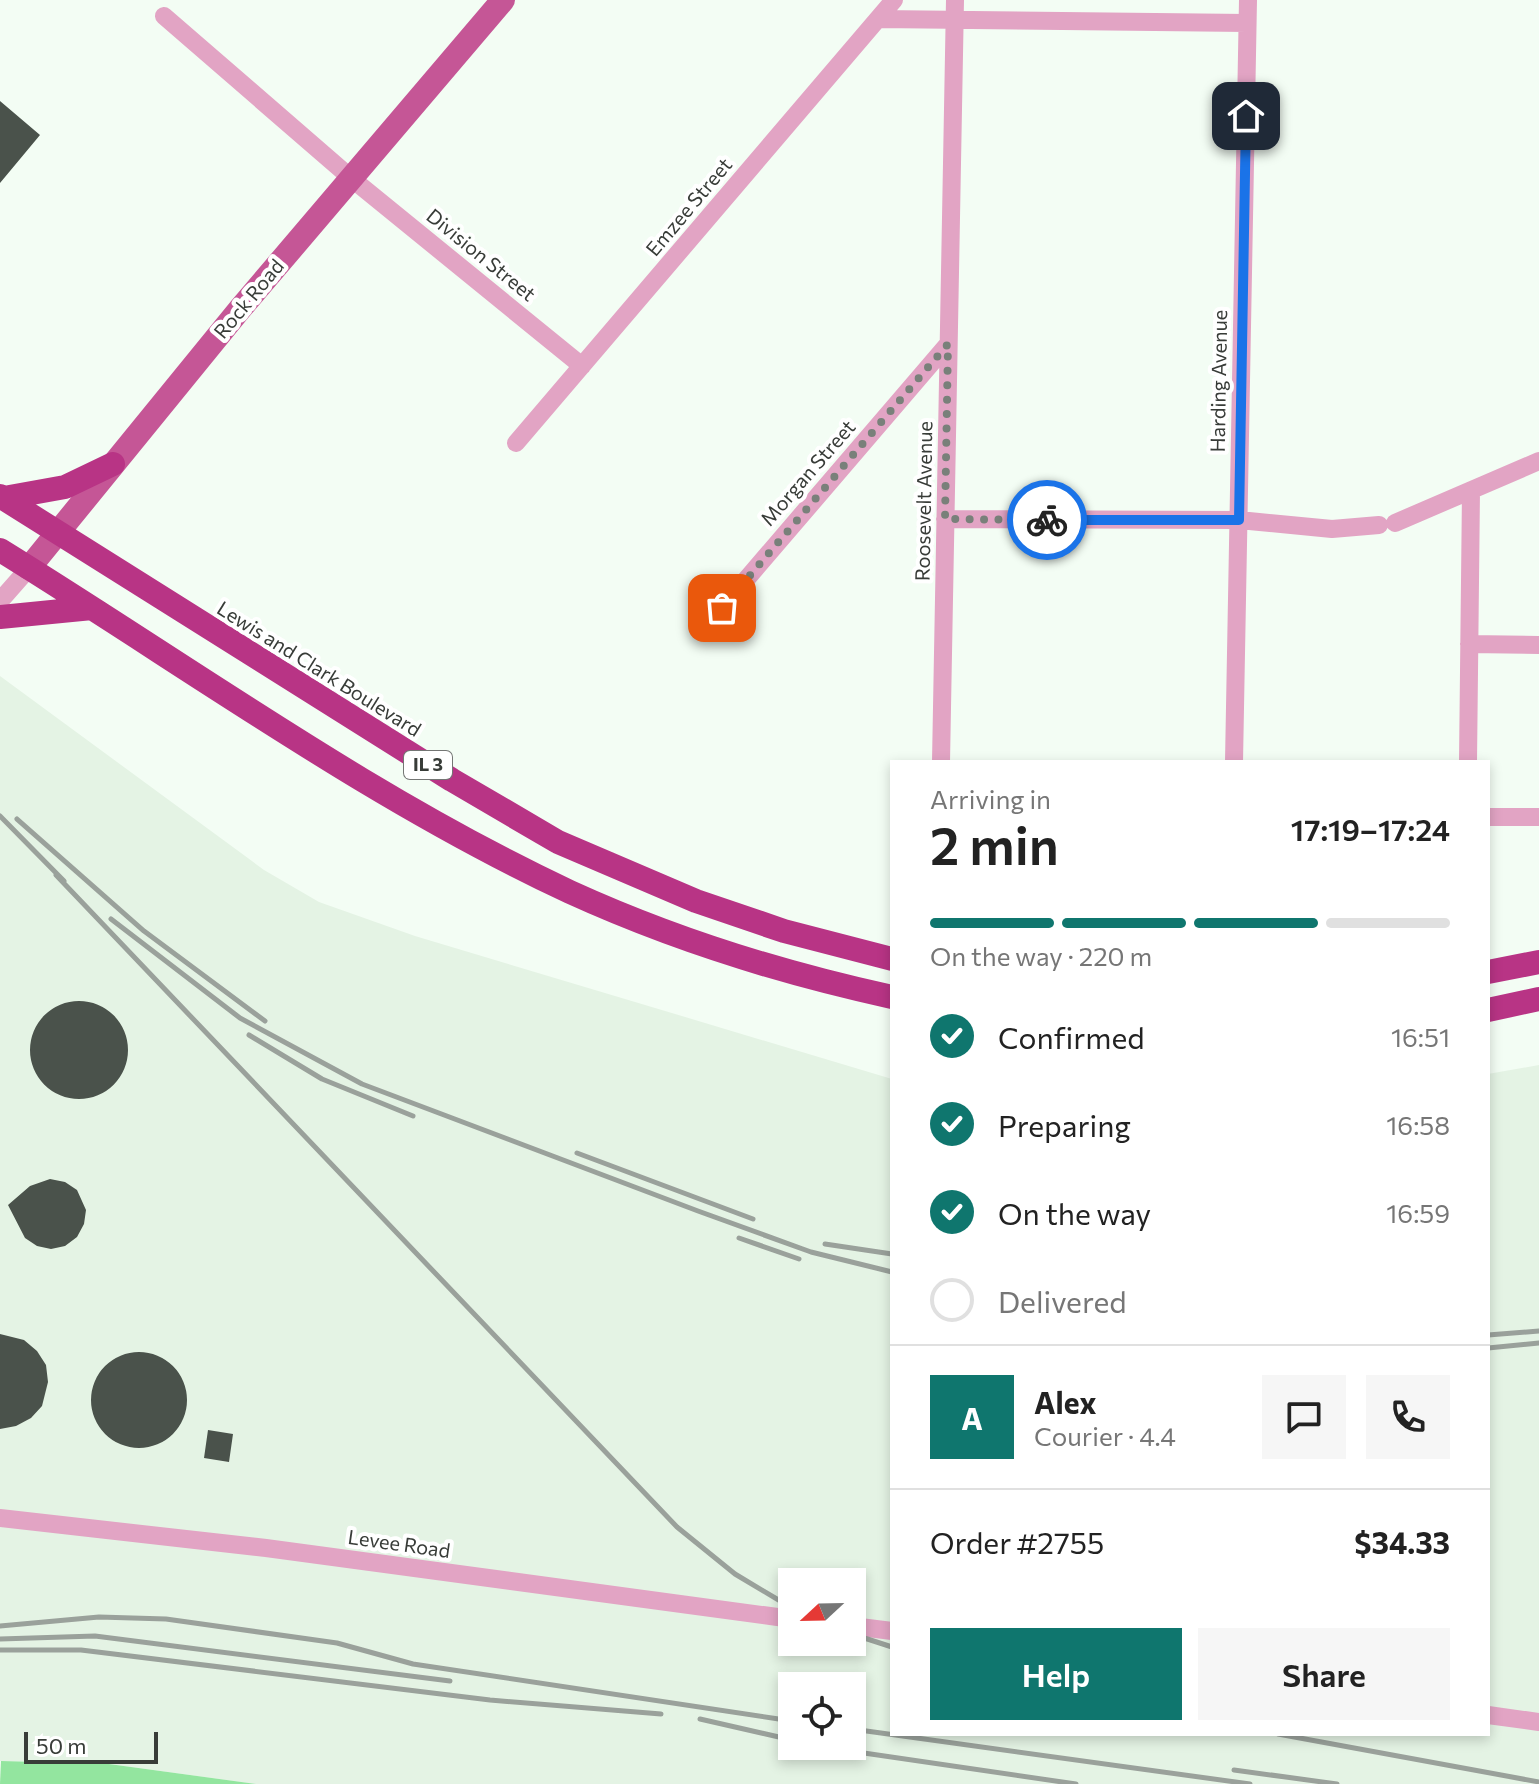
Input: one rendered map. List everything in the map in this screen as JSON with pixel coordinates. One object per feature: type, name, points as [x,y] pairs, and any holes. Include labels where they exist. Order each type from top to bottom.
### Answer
[{"type":"highway","points":[[2,497],[65,487],[113,464]]},
{"type":"highway","name":"Lewis and Clark Boulevard","points":[[2,497],[439,772],[558,842],[696,901],[784,931],[890,958]]},
{"type":"highway","name":"IL 3","points":[[0,550],[313,750],[402,804],[517,866],[636,919],[717,949],[890,996]]},
{"type":"highway","points":[[0,617],[49,609],[92,608]]},
{"type":"highway","points":[[1490,972],[1539,962]]},
{"type":"highway","points":[[1490,1010],[1539,999]]},
{"type":"main road","name":"Rock Road","points":[[29,568],[351,178],[503,0]]},
{"type":"street","name":"Emzee Street","points":[[516,443],[894,0]]},
{"type":"street","name":"Roosevelt Avenue","points":[[941,760],[955,0]]},
{"type":"street","name":"Harding Avenue","points":[[1234,760],[1248,0]]},
{"type":"street","name":"Division Street","points":[[164,16],[351,178],[582,366]]},
{"type":"street","points":[[878,19],[1247,23]]},
{"type":"street","name":"Morgan Street","points":[[702,631],[948,344]]},
{"type":"street","points":[[945,519],[1239,520],[1294,528],[1387,524],[1539,461]]},
{"type":"street","points":[[1468,760],[1471,491]]},
{"type":"street","name":"Rock Road","points":[[0,601],[29,568]]},
{"type":"street","points":[[1469,644],[1539,645]]},
{"type":"street","points":[[1490,817],[1539,817]]},
{"type":"street","name":"Levee Road","points":[[0,1518],[266,1548],[778,1617]]},
{"type":"street","points":[[866,1628],[890,1631]]},
{"type":"street","points":[[1490,1715],[1539,1722]]},
{"type":"shaded area","points":[[0,676],[264,870],[319,902],[415,936],[890,1078],[890,1736],[1490,1736],[1490,1074],[1539,1065],[1539,1784],[256,1784],[109,1764],[0,1761]]},
{"type":"shaded area","points":[[1,1761],[109,1764],[256,1784],[0,1784]]},
{"type":"building","points":[[0,101],[40,135],[0,183]]},
{"type":"building","points":[[79,1001],[98,1004],[114,1015],[125,1031],[128,1050],[125,1069],[114,1085],[98,1096],[79,1099],[60,1096],[44,1085],[33,1069],[30,1050],[33,1031],[44,1015],[60,1004]]},
{"type":"building","points":[[50,1179],[65,1182],[77,1190],[86,1210],[84,1224],[77,1237],[65,1246],[51,1249],[37,1246],[25,1238],[8,1205],[30,1186]]},
{"type":"building","points":[[0,1334],[24,1340],[37,1351],[46,1365],[48,1382],[42,1406],[31,1418],[16,1426],[0,1429]]},
{"type":"building","points":[[139,1352],[157,1355],[173,1366],[184,1382],[187,1400],[184,1418],[173,1434],[157,1445],[139,1448],[121,1445],[105,1434],[94,1418],[91,1400],[94,1382],[105,1366],[121,1355]]},
{"type":"building","points":[[208,1430],[233,1434],[229,1462],[204,1458]]},
{"type":"railway","points":[[0,816],[64,881]]},
{"type":"railway","points":[[17,819],[144,931],[265,1021]]},
{"type":"railway","points":[[56,875],[677,1527],[735,1574],[778,1600]]},
{"type":"railway","points":[[111,919],[240,1018],[362,1084],[811,1252],[890,1272]]},
{"type":"railway","points":[[249,1035],[322,1079],[413,1116]]},
{"type":"railway","points":[[577,1153],[753,1219]]},
{"type":"railway","points":[[739,1238],[799,1259]]},
{"type":"railway","points":[[825,1244],[890,1254]]},
{"type":"railway","points":[[1490,1335],[1539,1331]]},
{"type":"railway","points":[[1490,1348],[1539,1343]]},
{"type":"railway","points":[[0,1626],[99,1617],[166,1619],[337,1643],[413,1664],[778,1719]]},
{"type":"railway","points":[[0,1639],[95,1636],[450,1681]]},
{"type":"railway","points":[[866,1639],[890,1646]]},
{"type":"railway","points":[[0,1650],[81,1650],[490,1700],[661,1714]]},
{"type":"railway","points":[[700,1719],[778,1737]]},
{"type":"railway","points":[[866,1731],[890,1734]]},
{"type":"railway","points":[[903,1736],[1250,1784]]},
{"type":"railway","points":[[1289,1736],[1539,1782]]},
{"type":"railway","points":[[866,1753],[1076,1784]]},
{"type":"railway","points":[[1234,1770],[1337,1784]]},
{"type":"way so far","points":[[722,608],[948,344],[945,519],[1047,520]]},
{"type":"route","points":[[1047,520],[1239,520],[1246,116]]}]
